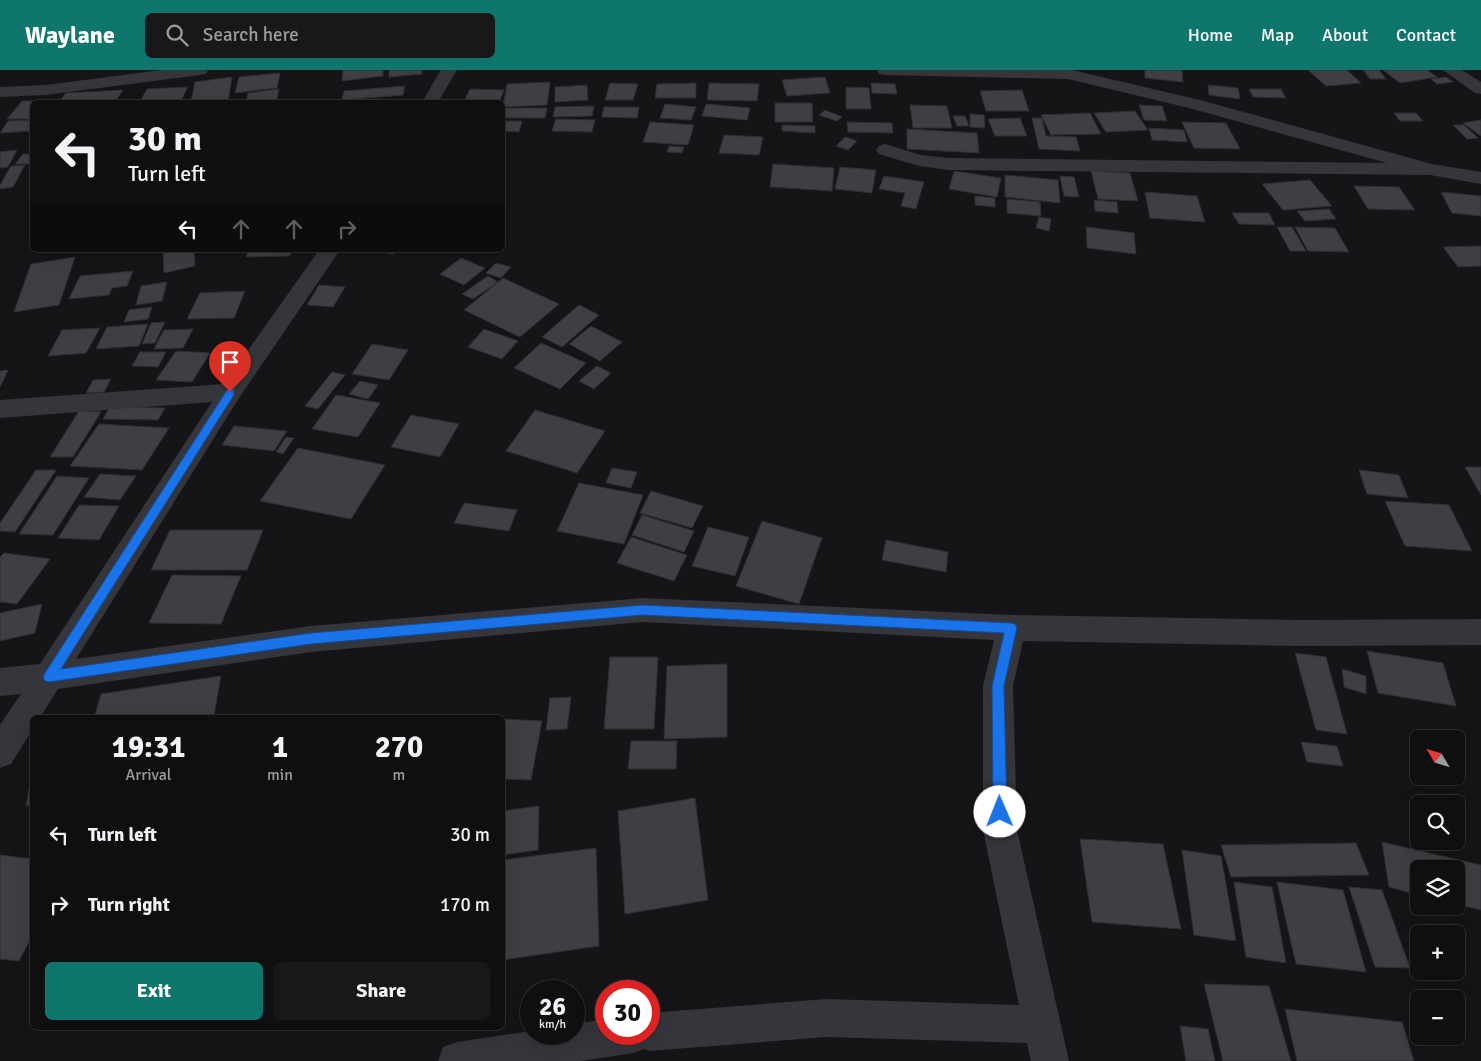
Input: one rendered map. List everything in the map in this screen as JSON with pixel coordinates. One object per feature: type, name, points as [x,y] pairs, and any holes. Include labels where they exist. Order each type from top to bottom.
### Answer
[{"type":"street","points":[[0,92],[46,90],[200,70]]},
{"type":"street","points":[[431,100],[448,70]]},
{"type":"street","points":[[885,70],[1059,72],[1110,77],[1194,104],[1286,130],[1430,169],[1481,178]]},
{"type":"street","points":[[1451,70],[1481,89]]},
{"type":"street","points":[[1286,130],[1312,168]]},
{"type":"street","points":[[885,150],[919,160],[949,164],[1430,169]]},
{"type":"street","points":[[0,752],[230,392],[329,252]]},
{"type":"street","points":[[0,408],[230,392]]},
{"type":"street","points":[[0,682],[49,677],[311,639],[643,610],[1011,628],[1304,633],[1481,632]]},
{"type":"street","points":[[1011,628],[998,686],[1000,830],[1050,1061]]},
{"type":"street","points":[[660,1031],[826,1018],[1042,1025]]},
{"type":"street","points":[[457,1061],[595,1040]]},
{"type":"building","points":[[343,70],[383,70],[383,76],[342,81]]},
{"type":"building","points":[[389,70],[422,70],[422,74],[389,77]]},
{"type":"building","points":[[1145,70],[1182,70],[1183,82],[1145,78]]},
{"type":"building","points":[[1308,70],[1347,70],[1361,83],[1326,86]]},
{"type":"building","points":[[1363,70],[1379,70],[1386,79],[1370,79]]},
{"type":"building","points":[[1383,70],[1427,70],[1437,77],[1400,83]]},
{"type":"building","points":[[280,73],[277,88],[235,93],[239,77]]},
{"type":"building","points":[[232,77],[228,100],[191,100],[195,82]]},
{"type":"building","points":[[825,77],[830,93],[787,96],[782,80]]},
{"type":"building","points":[[1446,77],[1453,82],[1437,84],[1431,79]]},
{"type":"building","points":[[550,82],[547,105],[505,107],[507,84]]},
{"type":"building","points":[[610,83],[638,84],[633,100],[605,100]]},
{"type":"building","points":[[696,83],[696,98],[655,98],[657,84]]},
{"type":"building","points":[[709,83],[759,84],[757,101],[707,100]]},
{"type":"building","points":[[871,83],[895,84],[897,94],[872,93]]},
{"type":"building","points":[[587,85],[588,100],[555,102],[555,87]]},
{"type":"building","points":[[1208,85],[1238,88],[1240,99],[1209,95]]},
{"type":"building","points":[[405,86],[403,95],[342,100],[344,91]]},
{"type":"building","points":[[188,87],[181,100],[141,100],[147,89]]},
{"type":"building","points":[[846,87],[869,88],[871,109],[846,109]]},
{"type":"building","points":[[279,89],[277,99],[246,100],[248,93]]},
{"type":"building","points":[[470,89],[504,90],[500,100],[465,99]]},
{"type":"building","points":[[1249,89],[1281,89],[1286,98],[1253,97]]},
{"type":"building","points":[[123,90],[116,100],[61,100],[66,93]]},
{"type":"building","points":[[1022,90],[1029,111],[986,111],[980,91]]},
{"type":"building","points":[[22,101],[30,101],[30,119],[7,119]]},
{"type":"building","points":[[775,103],[812,103],[813,122],[775,122]]},
{"type":"building","points":[[665,104],[696,107],[691,120],[660,118]]},
{"type":"building","points":[[706,104],[750,108],[747,120],[702,116]]},
{"type":"building","points":[[910,105],[947,106],[952,128],[913,128]]},
{"type":"building","points":[[1139,105],[1162,106],[1167,121],[1144,120]]},
{"type":"building","points":[[594,106],[592,116],[553,117],[555,107]]},
{"type":"building","points":[[604,107],[639,107],[637,118],[602,117]]},
{"type":"building","points":[[505,108],[547,108],[545,118],[505,118]]},
{"type":"building","points":[[825,110],[842,117],[837,121],[819,115]]},
{"type":"building","points":[[1135,111],[1148,130],[1106,132],[1094,113]]},
{"type":"building","points":[[1090,113],[1101,134],[1051,135],[1041,115]]},
{"type":"building","points":[[1394,113],[1416,113],[1423,121],[1400,121]]},
{"type":"building","points":[[970,114],[984,115],[985,128],[970,127]]},
{"type":"building","points":[[953,116],[965,116],[969,126],[957,126]]},
{"type":"building","points":[[1020,118],[1027,136],[995,136],[988,119]]},
{"type":"building","points":[[1032,118],[1042,118],[1046,136],[1076,137],[1080,151],[1039,149]]},
{"type":"building","points":[[556,119],[595,120],[592,132],[552,131]]},
{"type":"building","points":[[30,120],[30,131],[0,133],[8,121]]},
{"type":"building","points":[[1481,120],[1481,136],[1463,123]]},
{"type":"building","points":[[505,121],[522,121],[519,132],[505,131]]},
{"type":"building","points":[[650,122],[694,125],[688,145],[643,142]]},
{"type":"building","points":[[847,122],[892,123],[893,133],[848,132]]},
{"type":"building","points":[[1182,122],[1226,123],[1240,149],[1194,148]]},
{"type":"building","points":[[782,125],[815,126],[815,133],[782,131]]},
{"type":"building","points":[[1453,125],[1464,125],[1478,138],[1467,139]]},
{"type":"building","points":[[1149,128],[1184,130],[1187,142],[1152,140]]},
{"type":"building","points":[[907,129],[977,133],[979,153],[907,149]]},
{"type":"building","points":[[724,135],[763,137],[759,155],[719,153]]},
{"type":"building","points":[[845,137],[857,141],[848,150],[836,146]]},
{"type":"building","points":[[669,146],[684,147],[682,153],[667,152]]},
{"type":"building","points":[[17,150],[8,167],[0,168],[0,152]]},
{"type":"building","points":[[23,154],[30,154],[30,164],[15,164]]},
{"type":"building","points":[[773,164],[834,168],[832,191],[770,187]]},
{"type":"building","points":[[25,165],[13,187],[0,189],[0,185],[11,166]]},
{"type":"building","points":[[840,167],[876,170],[872,193],[835,189]]},
{"type":"building","points":[[954,171],[1001,178],[997,197],[949,189]]},
{"type":"building","points":[[1091,171],[1130,173],[1138,201],[1098,199]]},
{"type":"building","points":[[1005,175],[1058,180],[1060,203],[1005,197]]},
{"type":"building","points":[[884,176],[924,182],[916,209],[901,206],[905,193],[879,189]]},
{"type":"building","points":[[1060,176],[1074,177],[1079,197],[1064,196]]},
{"type":"building","points":[[1310,180],[1332,206],[1283,210],[1262,184]]},
{"type":"building","points":[[1354,186],[1399,187],[1415,210],[1368,209]]},
{"type":"building","points":[[1145,192],[1197,196],[1205,222],[1150,218]]},
{"type":"building","points":[[1441,192],[1481,196],[1481,216],[1452,213]]},
{"type":"building","points":[[975,196],[995,198],[995,207],[975,205]]},
{"type":"building","points":[[1007,199],[1040,202],[1041,216],[1007,213]]},
{"type":"building","points":[[1094,200],[1117,202],[1118,213],[1095,211]]},
{"type":"building","points":[[1329,209],[1336,219],[1305,221],[1297,211]]},
{"type":"building","points":[[1232,213],[1269,213],[1275,225],[1239,224]]},
{"type":"building","points":[[1039,217],[1051,219],[1049,231],[1036,228]]},
{"type":"building","points":[[1086,227],[1134,233],[1136,254],[1087,248]]},
{"type":"building","points":[[1277,227],[1292,227],[1306,251],[1290,251]]},
{"type":"building","points":[[1295,227],[1335,228],[1349,252],[1308,251]]},
{"type":"building","points":[[1481,246],[1481,266],[1458,267],[1443,247]]},
{"type":"building","points":[[163,252],[194,252],[195,266],[164,273]]},
{"type":"building","points":[[248,252],[291,252],[290,256],[246,257]]},
{"type":"building","points":[[75,257],[59,305],[14,312],[31,264]]},
{"type":"building","points":[[461,258],[485,268],[464,285],[440,274]]},
{"type":"building","points":[[496,263],[511,267],[501,278],[486,273]]},
{"type":"building","points":[[133,271],[127,286],[112,288],[109,295],[69,299],[80,276]]},
{"type":"building","points":[[488,276],[498,282],[473,299],[462,294]]},
{"type":"building","points":[[503,278],[559,304],[520,337],[464,310]]},
{"type":"building","points":[[167,282],[162,301],[136,305],[141,286]]},
{"type":"building","points":[[319,285],[345,287],[333,307],[307,305]]},
{"type":"building","points":[[245,291],[234,318],[187,319],[200,293]]},
{"type":"building","points":[[579,305],[599,315],[562,347],[542,337]]},
{"type":"building","points":[[152,307],[148,319],[124,322],[129,310]]},
{"type":"building","points":[[165,322],[155,343],[142,344],[151,323]]},
{"type":"building","points":[[148,324],[139,346],[96,349],[107,327]]},
{"type":"building","points":[[591,326],[622,342],[600,361],[569,344]]},
{"type":"building","points":[[100,328],[86,353],[48,356],[62,330]]},
{"type":"building","points":[[193,329],[183,348],[154,349],[164,330]]},
{"type":"building","points":[[484,329],[518,341],[502,359],[468,347]]},
{"type":"building","points":[[541,343],[586,363],[560,389],[514,368]]},
{"type":"building","points":[[372,344],[408,350],[389,380],[352,374]]},
{"type":"building","points":[[176,351],[210,353],[192,382],[156,380]]},
{"type":"building","points":[[140,352],[166,352],[158,367],[132,366]]},
{"type":"building","points":[[597,366],[611,373],[594,389],[579,381]]},
{"type":"building","points":[[8,370],[0,387],[0,371]]},
{"type":"building","points":[[332,372],[345,375],[318,409],[305,406]]},
{"type":"building","points":[[111,379],[104,392],[86,393],[93,380]]},
{"type":"building","points":[[360,381],[378,385],[368,399],[349,394]]},
{"type":"building","points":[[336,395],[380,403],[358,437],[312,429]]},
{"type":"building","points":[[110,407],[165,408],[158,420],[103,419]]},
{"type":"building","points":[[535,410],[605,431],[577,473],[506,451]]},
{"type":"building","points":[[79,411],[101,412],[73,457],[50,457]]},
{"type":"building","points":[[411,415],[459,424],[440,457],[391,447]]},
{"type":"building","points":[[99,424],[169,428],[142,470],[70,466]]},
{"type":"building","points":[[234,426],[287,431],[274,451],[222,445]]},
{"type":"building","points":[[286,437],[294,438],[283,454],[276,452]]},
{"type":"building","points":[[298,448],[385,465],[351,519],[260,501]]},
{"type":"building","points":[[1465,467],[1481,467],[1481,495]]},
{"type":"building","points":[[612,468],[637,472],[631,488],[606,483]]},
{"type":"building","points":[[36,470],[56,470],[15,532],[0,531],[0,523]]},
{"type":"building","points":[[1359,470],[1399,475],[1408,498],[1367,494]]},
{"type":"building","points":[[100,474],[136,476],[120,500],[84,497]]},
{"type":"building","points":[[57,476],[89,478],[53,535],[19,534]]},
{"type":"building","points":[[579,483],[643,495],[624,544],[557,531]]},
{"type":"building","points":[[651,491],[703,506],[692,528],[640,513]]},
{"type":"building","points":[[1385,501],[1449,505],[1472,551],[1405,546]]},
{"type":"building","points":[[464,503],[517,510],[509,531],[454,523]]},
{"type":"building","points":[[79,505],[119,506],[99,540],[58,538]]},
{"type":"building","points":[[642,515],[694,531],[684,552],[632,535]]},
{"type":"building","points":[[762,521],[822,538],[799,604],[736,586]]},
{"type":"building","points":[[708,527],[749,537],[735,576],[692,566]]},
{"type":"building","points":[[170,530],[263,530],[247,570],[151,570]]},
{"type":"building","points":[[631,537],[687,555],[674,581],[617,563]]},
{"type":"building","points":[[886,540],[948,552],[946,572],[882,560]]},
{"type":"building","points":[[4,553],[50,559],[17,604],[0,602],[0,557]]},
{"type":"building","points":[[172,575],[241,576],[221,624],[149,623]]},
{"type":"building","points":[[42,604],[35,633],[0,641],[0,613]]},
{"type":"building","points":[[1367,651],[1443,663],[1456,706],[1378,693]]},
{"type":"building","points":[[1295,653],[1326,657],[1347,734],[1316,730]]},
{"type":"building","points":[[610,657],[658,657],[654,729],[604,729]]},
{"type":"building","points":[[727,664],[727,737],[664,739],[667,666]]},
{"type":"building","points":[[1342,669],[1366,676],[1366,694],[1344,687]]},
{"type":"building","points":[[221,676],[214,715],[95,715],[101,694]]},
{"type":"building","points":[[571,697],[567,729],[546,730],[550,698]]},
{"type":"building","points":[[505,719],[542,721],[531,780],[505,779]]},
{"type":"building","points":[[631,741],[677,741],[676,769],[628,769]]},
{"type":"building","points":[[1301,742],[1337,746],[1343,766],[1307,762]]},
{"type":"building","points":[[30,783],[30,805],[26,806]]},
{"type":"building","points":[[695,798],[708,900],[625,914],[618,811]]},
{"type":"building","points":[[539,806],[538,850],[505,855],[505,811]]},
{"type":"building","points":[[1080,839],[1163,844],[1181,929],[1092,922]]},
{"type":"building","points":[[1382,842],[1459,860],[1410,860],[1410,893],[1389,887]]},
{"type":"building","points":[[1356,843],[1369,875],[1231,877],[1221,845]]},
{"type":"building","points":[[596,848],[599,946],[505,960],[505,860]]},
{"type":"building","points":[[1182,850],[1221,856],[1236,941],[1194,935]]},
{"type":"building","points":[[0,855],[30,859],[30,940],[19,961],[0,959]]},
{"type":"building","points":[[1465,861],[1481,865],[1481,910],[1465,906]]},
{"type":"building","points":[[1234,882],[1272,887],[1286,963],[1246,957]]},
{"type":"building","points":[[1277,882],[1343,890],[1366,972],[1296,964]]},
{"type":"building","points":[[1349,887],[1382,890],[1410,968],[1375,967]]},
{"type":"building","points":[[1204,984],[1269,986],[1291,1061],[1223,1061]]},
{"type":"building","points":[[1285,1009],[1402,1022],[1414,1061],[1297,1061]]},
{"type":"building","points":[[1180,1026],[1208,1029],[1215,1061],[1186,1061]]},
{"type":"route","points":[[230,392],[49,677],[311,639],[643,610],[1011,628],[998,686],[1000,812]]}]
